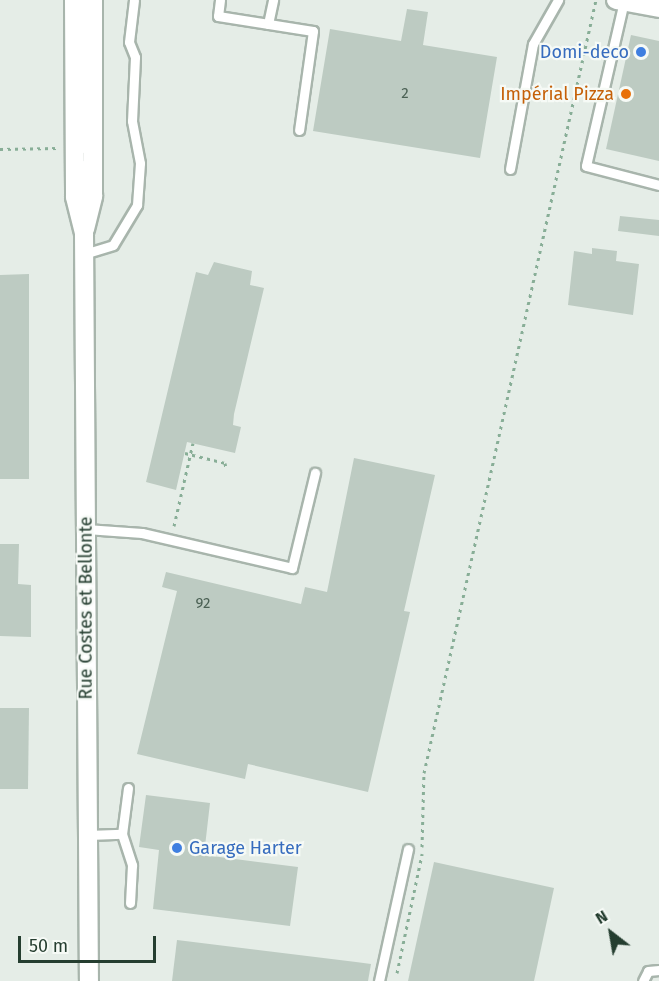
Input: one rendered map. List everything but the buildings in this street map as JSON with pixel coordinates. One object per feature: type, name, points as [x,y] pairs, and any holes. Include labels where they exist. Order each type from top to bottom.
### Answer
[{"type":"main road","name":"Rue Costes et Bellonte","points":[[74,0],[75,197],[84,234]]},
{"type":"main road","name":"Rue Costes et Bellonte","points":[[89,981],[84,234],[93,196],[93,0]]},
{"type":"main road","points":[[620,1],[659,8]]},
{"type":"lane","points":[[84,0],[84,234]]},
{"type":"lane","points":[[84,254],[113,245],[137,205],[140,163],[132,121],[135,57],[129,42],[134,0]]},
{"type":"lane","points":[[220,0],[218,16],[313,31],[299,130]]},
{"type":"lane","points":[[268,24],[273,0]]},
{"type":"lane","points":[[510,169],[533,44],[558,0]]},
{"type":"lane","points":[[620,1],[586,166],[659,185]]},
{"type":"lane","points":[[86,529],[171,540],[292,568],[315,473]]},
{"type":"lane","points":[[128,788],[122,834],[132,865],[130,903]]},
{"type":"lane","points":[[88,835],[122,834]]},
{"type":"lane","points":[[379,981],[408,849]]},
{"type":"lane","points":[[643,981],[648,971],[659,970]]},
{"type":"path","points":[[395,981],[422,863],[424,773],[596,0]]},
{"type":"path","points":[[0,149],[75,148]]},
{"type":"path","points":[[171,540],[193,443]]},
{"type":"path","points":[[184,453],[225,463],[226,468]]},
{"type":"place","name":"Domi-deco","points":[[641,52]]},
{"type":"place","name":"Impérial Pizza","points":[[626,94]]},
{"type":"place","name":"Garage Harter","points":[[177,848]]}]
